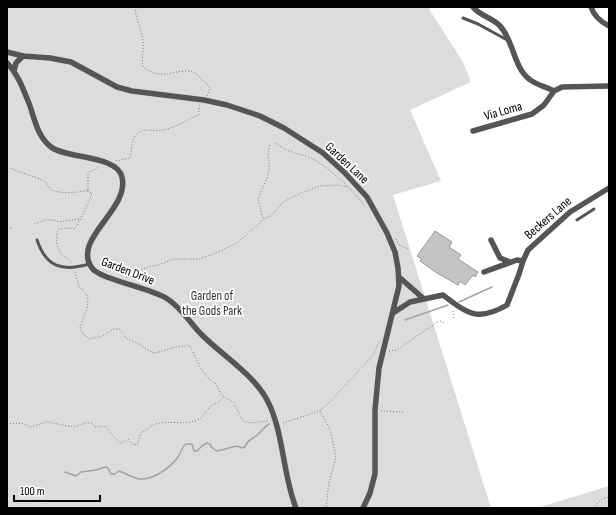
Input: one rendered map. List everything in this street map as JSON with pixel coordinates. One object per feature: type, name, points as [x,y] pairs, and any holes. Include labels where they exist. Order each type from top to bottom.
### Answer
[{"type":"street","points":[[473,7],[477,12],[499,24],[505,32],[520,69],[530,80],[554,91],[562,87],[609,86]]},
{"type":"street","points":[[591,7],[592,11],[602,23],[609,26]]},
{"type":"street","name":"Garden Lane","points":[[7,52],[23,56],[50,58],[71,62],[117,86],[132,91],[198,99],[227,105],[260,116],[284,128],[323,153],[344,172],[367,197],[392,243],[396,256],[399,277],[398,294],[379,368],[375,410],[375,474],[370,493],[363,508]]},
{"type":"street","points":[[14,72],[16,63],[23,56]]},
{"type":"street","name":"Garden Drive","points":[[7,63],[14,72],[26,98],[36,126],[45,142],[58,150],[108,163],[118,169],[122,175],[123,182],[121,194],[109,217],[90,242],[87,256],[89,264],[98,274],[152,291],[166,298],[176,306],[201,334],[258,386],[270,405],[275,420],[296,508]]},
{"type":"street","name":"Via Loma","points":[[473,131],[532,114],[544,106],[554,91]]},
{"type":"street","name":"Beckers Lane","points":[[393,313],[410,302],[443,295],[455,305],[478,315],[491,313],[507,305],[528,250],[553,226],[581,204],[609,188]]},
{"type":"street","points":[[491,240],[500,258],[510,262]]},
{"type":"street","points":[[484,272],[517,260],[523,261]]},
{"type":"street","points":[[399,277],[424,299]]},
{"type":"lane","points":[[463,18],[478,24],[509,41]]},
{"type":"lane","points":[[581,204],[586,214]]},
{"type":"lane","points":[[577,220],[594,209]]},
{"type":"lane","points":[[37,240],[41,252],[45,258],[60,266],[73,267],[89,264]]},
{"type":"path","points":[[275,143],[290,151],[312,159],[328,169],[348,187],[366,208]]},
{"type":"path","points":[[264,219],[258,199],[269,171],[267,153],[270,145]]},
{"type":"path","points":[[88,190],[88,173],[108,163]]},
{"type":"path","points":[[7,168],[45,181],[51,190],[57,192],[64,193],[88,190],[88,192],[92,193],[76,227],[74,229],[59,229],[55,240],[61,254],[71,261],[78,285],[87,293],[86,313],[80,328],[86,337],[90,339],[102,336],[114,328],[120,329],[126,338],[137,342],[153,353],[176,346],[190,346],[200,367],[207,377],[216,384],[223,396],[233,402],[243,421],[250,423],[275,420],[281,424],[320,410],[342,389],[373,355],[381,337]]},
{"type":"path","points":[[124,282],[127,276],[150,266],[159,265],[173,258],[199,259],[216,253],[236,243],[264,219],[271,216],[283,202],[301,193],[320,186],[337,185],[348,187]]},
{"type":"path","points":[[34,224],[46,220],[59,222],[79,219]]},
{"type":"path","points":[[7,227],[13,228]]},
{"type":"path","points":[[394,234],[399,245],[408,249]]},
{"type":"path","points":[[454,320],[452,313],[455,305]]},
{"type":"path","points":[[384,351],[397,350],[437,322],[440,321],[444,323]]},
{"type":"path","points":[[7,424],[21,423],[31,427],[47,422],[74,426],[92,423],[95,427],[106,426],[119,443],[122,443],[128,439],[132,444],[137,445],[140,440],[140,434],[154,425],[174,423],[178,421],[188,423],[197,421],[204,416],[208,407],[212,404],[218,403],[223,396]]},
{"type":"path","points":[[320,410],[330,429],[336,458],[329,482],[326,508]]},
{"type":"path","points":[[375,410],[403,412]]},
{"type":"path","points":[[593,508],[602,499],[609,497]]},
{"type":"green space","name":"Garden of the Gods Park","points":[[7,7],[433,7],[429,9],[463,62],[471,82],[410,110],[441,181],[393,195],[491,508],[7,508]]},
{"type":"green space","points":[[609,486],[609,508],[537,508]]},
{"type":"building","points":[[435,231],[452,242],[449,247],[461,255],[458,259],[478,272],[475,277],[473,275],[465,285],[460,281],[458,285],[437,273],[420,261],[422,259],[417,256]]},
{"type":"waterway","points":[[459,302],[492,287]]},
{"type":"waterway","points":[[405,320],[448,305]]},
{"type":"waterway","points":[[65,472],[76,476],[81,472],[105,467],[108,468],[111,474],[115,474],[119,471],[140,479],[150,478],[171,465],[186,444],[192,444],[194,451],[197,451],[207,443],[217,451],[237,446],[242,448],[245,447],[248,441],[269,424]]}]
